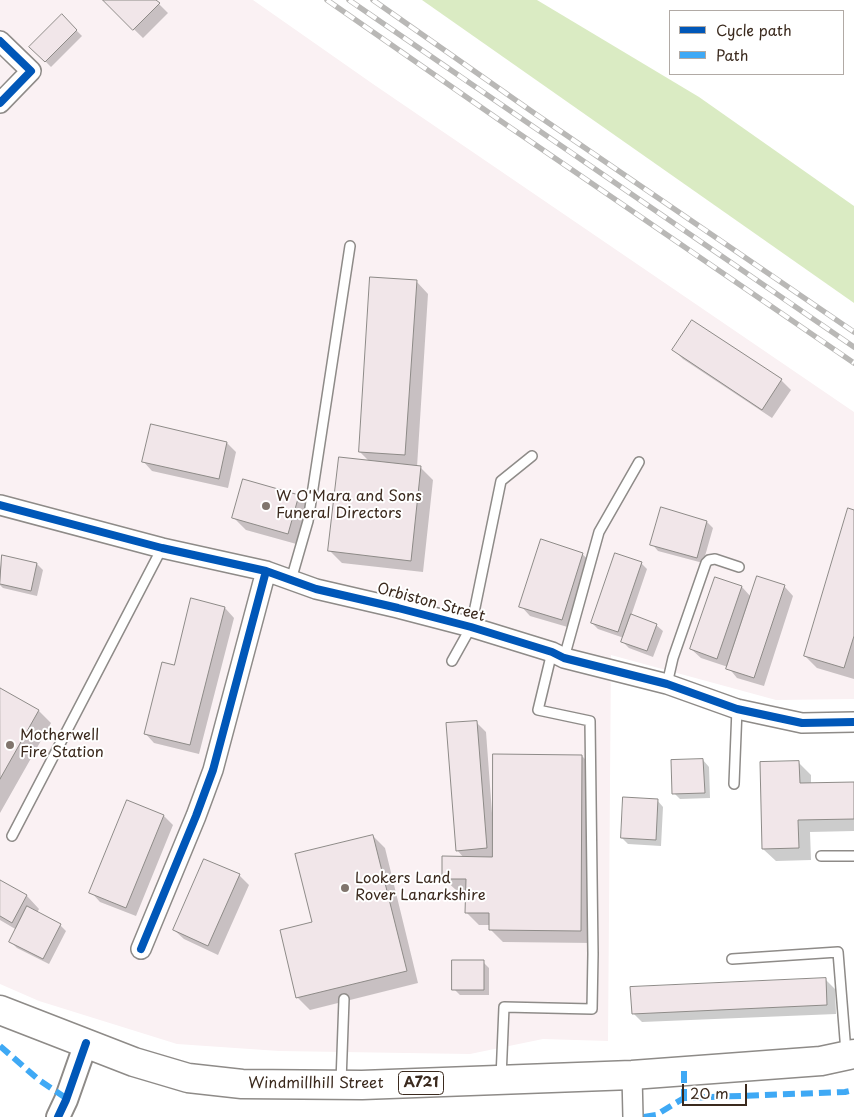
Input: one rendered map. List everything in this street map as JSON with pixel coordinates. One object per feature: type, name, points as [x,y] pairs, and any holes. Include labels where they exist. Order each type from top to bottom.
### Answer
[{"type":"main road","name":"Windmillhill Street","points":[[0,1010],[134,1062],[188,1078],[242,1084],[341,1085],[632,1075],[821,1061],[850,1055]]},
{"type":"street","points":[[0,41],[31,71],[0,103]]},
{"type":"street","name":"Orbiston Street","points":[[0,505],[162,548],[266,571],[316,589],[471,627],[558,655],[667,684],[737,709],[802,723],[854,722]]},
{"type":"street","points":[[141,949],[213,770],[266,571]]},
{"type":"street","points":[[58,1117],[86,1043]]},
{"type":"street","points":[[632,1075],[633,1117]]},
{"type":"lane","points":[[291,580],[308,521],[350,246]]},
{"type":"lane","points":[[452,662],[471,627],[501,482],[532,456]]},
{"type":"lane","points":[[501,1080],[504,1007],[592,1009],[590,721],[538,710],[599,532],[639,462]]},
{"type":"lane","points":[[12,836],[162,548]]},
{"type":"lane","points":[[667,684],[673,658],[706,564],[709,560],[715,559],[739,567]]},
{"type":"lane","points":[[734,784],[737,709]]},
{"type":"lane","points":[[821,856],[854,856]]},
{"type":"lane","points":[[732,958],[838,952],[850,1055]]},
{"type":"lane","points":[[341,1085],[344,999]]},
{"type":"shaded area","points":[[0,0],[253,0],[854,412],[854,699],[776,700],[611,655],[608,1041],[543,1039],[470,1054],[279,1051],[177,1044],[39,1001],[0,984]]},
{"type":"green space","points":[[422,0],[537,0],[699,97],[854,206],[854,303]]},
{"type":"building","points":[[103,0],[156,0],[160,3],[133,30]]},
{"type":"building","points":[[62,14],[77,30],[45,62],[29,47]]},
{"type":"building","points":[[370,277],[417,280],[405,455],[359,452]]},
{"type":"building","points":[[692,320],[782,379],[762,410],[672,350]]},
{"type":"building","points":[[151,424],[227,442],[219,479],[142,462]]},
{"type":"building","points":[[339,457],[421,466],[411,561],[328,551]]},
{"type":"building","name":"W O'Mara and Sons Funeral Directors","points":[[243,479],[299,495],[288,534],[232,518]]},
{"type":"building","points":[[661,507],[707,521],[697,558],[650,545]]},
{"type":"building","points":[[848,508],[854,510],[854,636],[844,668],[804,656]]},
{"type":"building","points":[[541,539],[583,553],[562,620],[519,607]]},
{"type":"building","points":[[615,553],[642,562],[618,632],[591,623]]},
{"type":"building","points":[[2,555],[37,563],[31,591],[0,584]]},
{"type":"building","points":[[757,576],[785,585],[754,678],[726,669]]},
{"type":"building","points":[[715,577],[742,586],[717,659],[690,649]]},
{"type":"building","points":[[191,598],[225,607],[190,745],[144,734],[162,662],[174,665]]},
{"type":"building","points":[[631,614],[657,624],[647,651],[621,642]]},
{"type":"building","name":"Motherwell Fire Station","points":[[0,688],[39,710],[0,779]]},
{"type":"building","points":[[477,721],[487,848],[456,851],[446,723]]},
{"type":"building","points":[[493,754],[582,755],[581,931],[489,930],[489,913],[465,913],[466,879],[442,879],[442,856],[492,857]]},
{"type":"building","points":[[703,759],[705,793],[672,794],[671,760]]},
{"type":"building","points":[[799,761],[800,783],[854,782],[854,819],[798,820],[799,848],[762,849],[760,762]]},
{"type":"building","points":[[623,797],[658,799],[656,840],[621,838]]},
{"type":"building","points":[[127,800],[164,815],[126,908],[89,893]]},
{"type":"building","name":"Lookers Land Rover Lanarkshire","points":[[373,835],[407,971],[296,998],[280,930],[312,922],[295,854]]},
{"type":"building","points":[[204,859],[240,874],[208,946],[173,930]]},
{"type":"building","points":[[0,880],[27,895],[12,923],[0,916]]},
{"type":"building","points":[[27,906],[61,924],[43,959],[9,942]]},
{"type":"building","points":[[452,960],[484,960],[484,990],[452,990]]},
{"type":"building","points":[[826,978],[827,1005],[632,1014],[630,987]]},
{"type":"railway","points":[[327,0],[854,363]]},
{"type":"railway","points":[[349,0],[854,347]]},
{"type":"railway","points":[[373,0],[534,113],[854,332]]},
{"type":"marked path","points":[[0,1046],[39,1080],[66,1098]]},
{"type":"marked path","points":[[684,1071],[684,1098],[845,1092],[854,1090]]},
{"type":"marked path","points":[[644,1117],[656,1115],[684,1098]]},
{"type":"cycle path","points":[[0,41],[31,71],[0,103]]},
{"type":"cycle path","points":[[0,505],[162,548],[266,571],[316,589],[471,627],[552,652],[564,658],[667,684],[737,709],[802,723],[854,722]]},
{"type":"cycle path","points":[[141,949],[213,770],[266,571]]},
{"type":"cycle path","points":[[58,1117],[86,1043]]},
{"type":"place","name":"W O'Mara and Sons Funeral Directors","points":[[266,506]]},
{"type":"place","name":"Motherwell Fire Station","points":[[10,745]]},
{"type":"place","name":"Lookers Land Rover Lanarkshire","points":[[345,888]]}]
